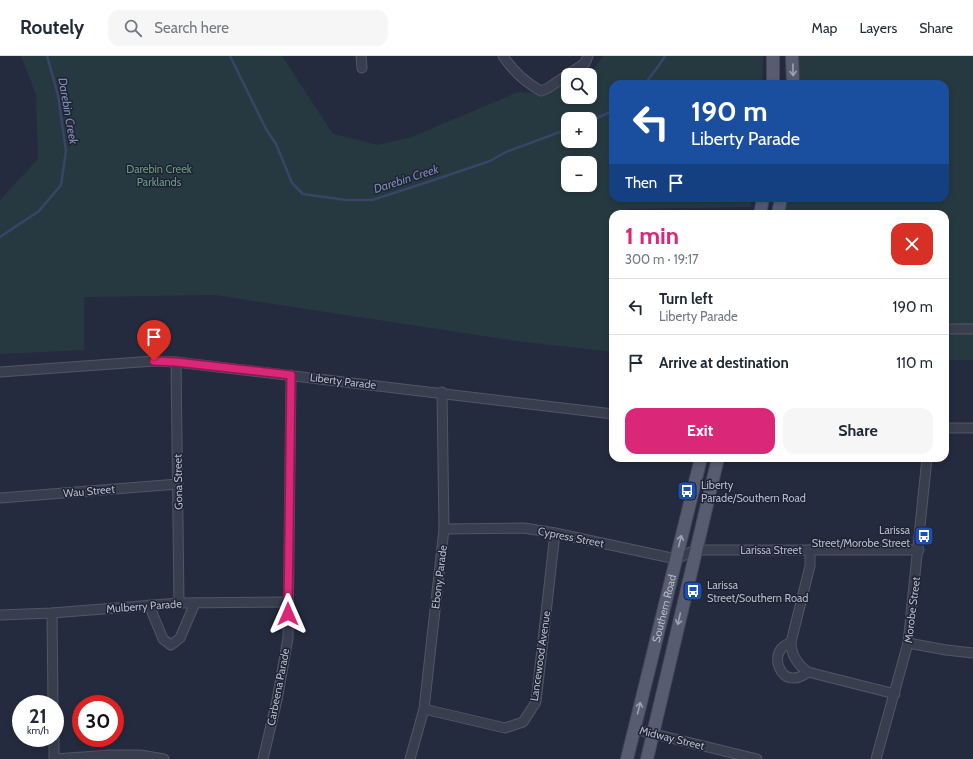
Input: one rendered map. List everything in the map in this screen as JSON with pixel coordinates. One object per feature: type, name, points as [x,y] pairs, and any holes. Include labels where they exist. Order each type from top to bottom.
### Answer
[{"type":"main road","points":[[773,56],[773,80]]},
{"type":"main road","points":[[792,56],[793,80]]},
{"type":"main road","name":"Southern Road","points":[[626,759],[700,462]]},
{"type":"main road","name":"Southern Road","points":[[647,759],[695,550],[717,462]]},
{"type":"street","points":[[361,56],[362,68]]},
{"type":"street","points":[[503,56],[512,70],[528,84],[541,91],[548,88],[585,63],[588,56]]},
{"type":"street","points":[[949,329],[973,329]]},
{"type":"street","name":"Liberty Parade","points":[[0,372],[154,361],[176,362],[442,392],[609,413]]},
{"type":"street","name":"Gona Street","points":[[176,362],[179,603]]},
{"type":"street","name":"Carbeena Parade","points":[[263,759],[277,700],[288,638],[291,375]]},
{"type":"street","name":"Ebony Parade","points":[[410,759],[424,708],[444,529],[442,392]]},
{"type":"street","points":[[949,428],[973,428]]},
{"type":"street","name":"Morobe Street","points":[[876,759],[908,643],[919,550],[927,462]]},
{"type":"street","name":"Wau Street","points":[[0,498],[178,484]]},
{"type":"street","name":"Cypress Street","points":[[444,529],[524,528],[555,533],[676,559]]},
{"type":"street","name":"Lancewood Avenue","points":[[424,708],[505,728],[523,722],[536,702],[555,533]]},
{"type":"street","points":[[676,559],[695,550]]},
{"type":"street","name":"Larissa Street","points":[[695,550],[919,550]]},
{"type":"street","points":[[810,550],[810,566],[791,648],[795,657],[802,668],[808,672],[895,694]]},
{"type":"street","name":"Mulberry Parade","points":[[0,615],[52,613],[179,603],[288,602]]},
{"type":"street","points":[[149,605],[163,639],[171,645],[180,638],[195,603]]},
{"type":"street","points":[[52,613],[54,695]]},
{"type":"street","points":[[792,642],[780,650],[777,659],[779,667],[785,676],[791,678],[798,678],[808,672]]},
{"type":"street","points":[[908,643],[973,653]]},
{"type":"street","name":"Midway Street","points":[[634,729],[757,759]]},
{"type":"street","points":[[54,747],[55,759],[110,755],[140,755],[164,759]]},
{"type":"green space","name":"Darebin Creek Parklands","points":[[21,56],[282,56],[333,134],[378,145],[412,137],[518,92],[544,94],[561,86],[561,104],[597,104],[597,68],[595,68],[603,56],[763,56],[762,80],[609,80],[609,202],[751,202],[750,207],[609,210],[609,352],[516,341],[215,295],[84,297],[84,350],[0,354],[0,200],[38,159],[36,95]]},
{"type":"green space","points":[[797,56],[973,56],[973,360],[949,360],[949,210],[784,210],[785,202],[949,202],[949,80],[796,80]]},
{"type":"waterway","name":"Darebin Creek","points":[[0,237],[39,211],[61,185],[66,151],[58,95],[47,56]]},
{"type":"waterway","name":"Darebin Creek","points":[[230,56],[266,129],[276,144],[292,183],[303,194],[346,200],[372,200],[490,161],[506,152],[561,132]]},
{"type":"waterway","name":"Darebin Creek","points":[[648,80],[665,56]]},
{"type":"waterway","name":"Darebin Creek","points":[[597,118],[609,113]]},
{"type":"place","name":"Liberty Parade/Southern Road","points":[[687,491]]},
{"type":"place","name":"Larissa Street/Morobe Street","points":[[924,536]]},
{"type":"place","name":"Larissa Street/Southern Road","points":[[693,591]]},
{"type":"route","points":[[154,361],[176,362],[291,375],[288,614]]}]
